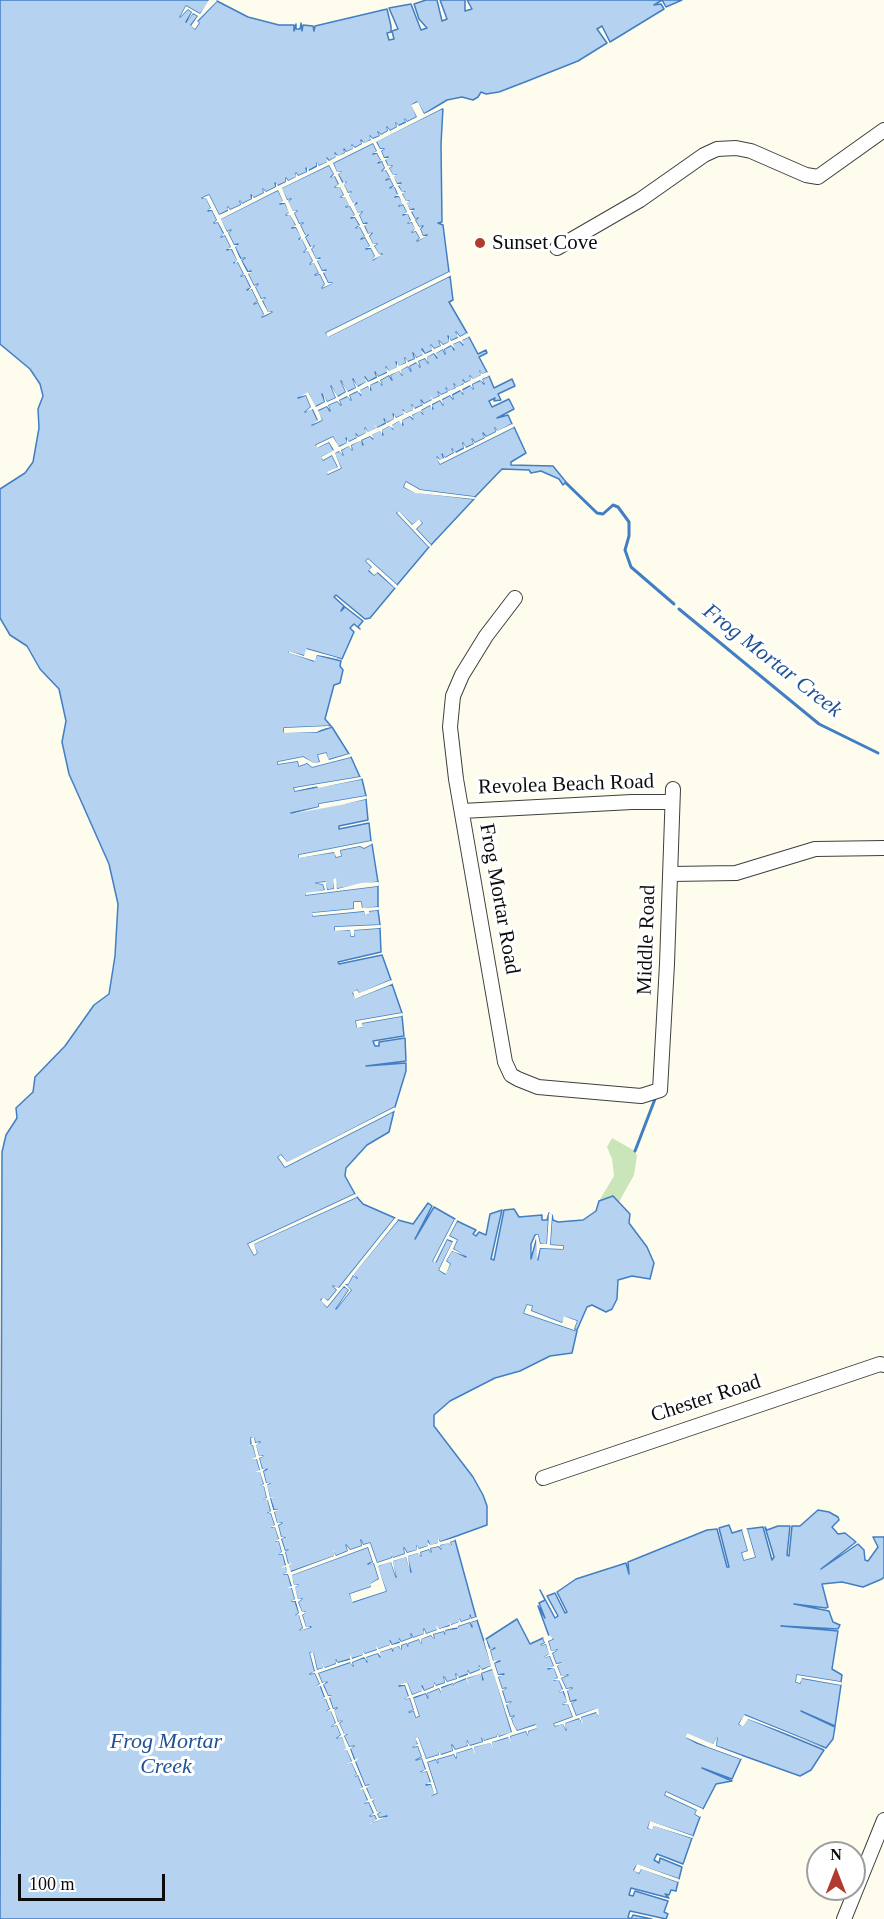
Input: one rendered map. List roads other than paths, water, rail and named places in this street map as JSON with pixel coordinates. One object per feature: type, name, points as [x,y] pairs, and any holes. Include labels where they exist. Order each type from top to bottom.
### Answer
[{"type":"street","points":[[557,248],[640,200],[704,155],[717,149],[736,148],[751,151],[806,175],[818,177],[884,130]]},
{"type":"street","name":"Frog Mortar Road","points":[[515,598],[469,662],[453,696],[450,740],[505,1062],[512,1075],[538,1087],[641,1096],[657,1092]]},
{"type":"street","name":"Revolea Beach Road","points":[[462,811],[632,801],[672,796]]},
{"type":"street","name":"Middle Road","points":[[657,1092],[661,1086],[671,874],[672,796]]},
{"type":"street","points":[[671,874],[736,873],[815,849],[884,849]]},
{"type":"street","name":"Chester Road","points":[[543,1478],[880,1364],[884,1365]]},
{"type":"street","points":[[844,1919],[884,1820]]},
{"type":"water","name":"Frog Mortar Creek","points":[[0,0],[209,0],[210,2],[200,14],[186,6],[180,17],[188,9],[192,12],[186,22],[193,13],[198,16],[191,25],[195,29],[199,23],[197,22],[217,1],[248,17],[279,25],[294,25],[294,31],[296,24],[296,29],[300,29],[301,23],[302,31],[303,25],[313,26],[314,31],[315,26],[387,9],[391,26],[391,32],[387,33],[389,40],[394,39],[392,31],[398,29],[389,8],[411,4],[421,30],[427,28],[419,19],[414,4],[426,0],[437,0],[442,21],[447,19],[440,0],[465,0],[465,11],[472,9],[467,0],[662,0],[654,5],[661,4],[664,9],[610,42],[602,26],[597,29],[607,43],[578,61],[499,92],[486,94],[481,92],[473,100],[462,97],[447,100],[424,114],[417,102],[412,105],[417,117],[407,122],[405,119],[406,122],[398,126],[396,123],[397,127],[390,131],[387,127],[388,131],[381,135],[378,132],[380,136],[372,139],[370,136],[371,140],[364,144],[361,140],[362,144],[355,148],[352,145],[354,149],[346,152],[344,149],[345,153],[338,157],[335,153],[337,157],[329,161],[327,158],[328,162],[319,166],[317,163],[317,166],[308,171],[306,168],[307,172],[298,176],[296,173],[297,177],[288,181],[286,178],[286,182],[277,186],[275,183],[276,187],[266,192],[263,189],[264,193],[254,198],[251,195],[252,199],[242,204],[240,201],[241,205],[230,210],[228,207],[229,210],[219,215],[209,195],[202,198],[206,197],[211,208],[208,211],[212,210],[217,220],[214,223],[218,222],[224,234],[221,237],[225,235],[231,247],[227,250],[231,248],[238,261],[234,263],[238,262],[244,274],[241,276],[245,275],[251,288],[247,290],[252,289],[258,301],[254,304],[258,302],[264,314],[262,317],[272,312],[268,313],[262,300],[265,298],[261,299],[255,287],[258,284],[254,286],[248,274],[251,271],[248,272],[241,260],[245,258],[241,259],[235,247],[238,244],[234,245],[228,233],[231,230],[227,232],[220,219],[278,190],[284,202],[280,204],[285,203],[290,213],[286,215],[290,214],[296,225],[292,228],[296,227],[302,237],[299,239],[302,238],[307,249],[304,252],[308,250],[313,261],[310,264],[314,262],[319,273],[315,275],[320,274],[325,284],[322,288],[332,283],[328,283],[323,272],[326,270],[322,271],[317,261],[320,258],[316,260],[311,249],[314,246],[311,248],[305,237],[308,235],[305,235],[300,225],[303,223],[299,224],[294,213],[297,211],[293,212],[287,201],[291,199],[287,200],[281,188],[329,165],[334,174],[331,177],[335,176],[339,185],[335,187],[340,186],[344,195],[341,197],[345,196],[350,205],[346,207],[350,206],[355,215],[351,218],[355,217],[360,226],[356,228],[360,227],[365,236],[361,239],[365,237],[370,246],[366,249],[371,248],[375,256],[373,260],[382,254],[379,255],[374,246],[377,244],[373,245],[369,236],[372,233],[368,234],[364,225],[367,223],[363,224],[359,215],[362,212],[358,214],[353,205],[357,203],[353,204],[348,194],[351,192],[348,193],[343,184],[346,182],[343,183],[338,174],[341,172],[337,173],[333,163],[373,143],[377,151],[373,154],[377,153],[381,160],[378,163],[382,161],[385,168],[382,171],[386,170],[390,177],[386,180],[390,178],[394,186],[390,188],[395,187],[398,195],[395,197],[399,196],[403,203],[399,206],[403,204],[407,212],[403,215],[408,213],[411,221],[408,223],[412,222],[416,229],[412,232],[416,231],[420,238],[417,241],[427,235],[423,236],[420,229],[423,226],[419,227],[415,220],[418,218],[415,219],[411,211],[414,209],[410,210],[406,203],[409,201],[406,202],[402,194],[405,192],[402,193],[398,185],[401,183],[397,184],[393,177],[396,175],[393,176],[389,168],[392,166],[388,167],[385,159],[388,157],[384,158],[381,151],[384,149],[380,149],[376,141],[443,108],[442,222],[438,223],[443,225],[449,272],[326,333],[329,336],[450,276],[453,300],[449,302],[467,333],[460,337],[456,332],[459,337],[451,341],[448,336],[450,342],[443,345],[439,341],[441,346],[434,349],[431,345],[433,350],[425,354],[422,349],[424,355],[416,358],[413,353],[415,359],[407,362],[405,358],[406,363],[399,367],[396,362],[398,367],[389,372],[386,367],[388,372],[378,377],[375,372],[377,377],[368,382],[365,377],[367,382],[357,387],[353,379],[356,388],[347,392],[341,381],[346,392],[337,397],[331,386],[336,398],[327,402],[322,394],[325,402],[315,407],[308,393],[298,398],[306,395],[311,407],[305,412],[312,408],[318,421],[312,425],[322,420],[317,411],[327,406],[330,411],[328,405],[337,401],[341,405],[339,400],[348,396],[351,400],[349,395],[358,391],[361,395],[359,390],[368,386],[371,390],[369,385],[379,381],[382,385],[380,380],[389,375],[392,380],[390,375],[399,370],[402,375],[400,370],[408,366],[411,371],[409,366],[417,362],[420,367],[418,361],[425,358],[428,363],[426,357],[434,353],[437,358],[435,353],[443,349],[445,354],[444,349],[452,345],[454,350],[452,344],[460,341],[463,345],[461,340],[469,337],[478,354],[486,350],[487,353],[479,357],[487,372],[473,380],[470,376],[472,380],[465,383],[463,380],[464,384],[457,388],[454,384],[456,388],[449,392],[446,388],[448,392],[441,395],[438,392],[440,396],[424,404],[421,400],[423,405],[414,409],[412,405],[414,410],[396,418],[393,414],[395,419],[387,423],[384,419],[386,423],[368,433],[365,428],[367,433],[358,437],[356,434],[357,438],[349,442],[346,438],[348,443],[338,447],[333,437],[316,445],[318,447],[329,442],[334,451],[322,457],[323,460],[332,455],[338,467],[328,474],[341,468],[334,453],[340,451],[343,455],[341,450],[350,445],[352,450],[351,445],[360,440],[363,445],[361,440],[370,436],[373,439],[371,435],[380,430],[383,435],[381,430],[390,425],[393,429],[391,425],[400,420],[403,425],[401,420],[410,416],[413,419],[412,415],[420,410],[423,414],[421,410],[430,405],[433,409],[431,405],[440,400],[443,405],[441,400],[450,395],[453,399],[452,395],[461,390],[463,394],[462,390],[471,385],[473,389],[472,384],[481,380],[484,384],[482,379],[489,376],[494,388],[512,379],[515,386],[498,394],[501,400],[494,401],[495,398],[489,401],[492,407],[509,399],[514,409],[497,418],[508,415],[512,424],[497,432],[495,428],[496,432],[486,437],[483,433],[485,438],[475,443],[472,439],[474,444],[465,448],[463,443],[464,448],[455,453],[452,449],[454,453],[445,458],[442,454],[444,459],[440,461],[437,457],[440,464],[514,427],[526,453],[511,462],[511,465],[553,466],[566,482],[563,485],[559,479],[541,471],[531,473],[529,470],[502,469],[475,497],[420,490],[406,482],[404,487],[415,492],[474,499],[431,545],[416,529],[422,523],[419,520],[412,525],[399,512],[397,513],[429,547],[397,585],[368,559],[366,561],[372,567],[369,571],[374,575],[377,572],[395,588],[370,618],[365,619],[336,595],[334,597],[344,606],[341,611],[345,607],[363,621],[358,627],[360,629],[354,624],[350,628],[354,632],[342,659],[307,649],[305,656],[289,652],[314,661],[317,655],[341,661],[340,666],[343,670],[340,683],[334,685],[325,719],[331,726],[284,728],[284,732],[317,732],[332,727],[349,754],[328,760],[326,753],[318,755],[320,762],[314,764],[303,757],[278,762],[278,764],[298,761],[299,766],[307,763],[312,767],[351,757],[360,777],[294,788],[295,791],[362,779],[366,796],[319,804],[319,807],[291,813],[366,799],[368,820],[339,826],[339,829],[369,823],[371,841],[299,855],[299,857],[335,852],[336,857],[341,856],[340,850],[360,846],[364,848],[372,844],[378,882],[337,889],[334,879],[334,889],[327,890],[325,882],[316,883],[323,884],[325,890],[306,895],[378,886],[378,907],[362,909],[361,902],[354,902],[354,909],[313,913],[313,916],[365,911],[365,914],[368,914],[369,911],[378,910],[380,925],[335,927],[335,930],[351,930],[351,936],[354,936],[353,930],[380,928],[381,952],[338,962],[339,964],[382,955],[391,980],[359,994],[357,990],[353,993],[356,998],[392,984],[402,1013],[356,1021],[357,1027],[362,1027],[362,1023],[402,1016],[404,1036],[373,1041],[375,1046],[379,1046],[379,1042],[405,1038],[406,1061],[366,1066],[406,1063],[406,1071],[395,1107],[287,1163],[281,1155],[278,1157],[285,1167],[394,1111],[389,1132],[367,1145],[346,1168],[345,1176],[355,1194],[248,1244],[254,1255],[257,1253],[253,1244],[357,1197],[363,1204],[395,1218],[338,1289],[333,1286],[337,1290],[328,1301],[323,1298],[321,1300],[327,1307],[344,1286],[349,1290],[336,1309],[351,1290],[345,1285],[353,1275],[357,1278],[353,1274],[398,1220],[413,1224],[428,1203],[432,1206],[415,1239],[434,1207],[455,1219],[433,1261],[436,1262],[447,1239],[453,1242],[439,1270],[445,1274],[450,1264],[446,1261],[452,1250],[466,1257],[453,1249],[457,1240],[449,1236],[457,1221],[476,1230],[473,1234],[476,1236],[479,1232],[486,1235],[490,1214],[502,1210],[491,1259],[494,1260],[504,1210],[514,1209],[519,1217],[542,1215],[542,1220],[547,1220],[549,1213],[547,1245],[540,1244],[538,1235],[535,1235],[531,1244],[531,1259],[537,1237],[538,1260],[540,1248],[563,1249],[563,1246],[550,1245],[552,1215],[553,1220],[558,1222],[583,1220],[596,1211],[599,1201],[613,1196],[630,1214],[629,1223],[647,1247],[654,1263],[650,1279],[632,1276],[618,1280],[617,1299],[612,1309],[606,1312],[592,1305],[587,1307],[577,1330],[574,1329],[577,1321],[565,1317],[562,1323],[531,1311],[532,1306],[527,1305],[524,1313],[577,1331],[572,1353],[550,1356],[520,1371],[495,1378],[450,1401],[434,1415],[434,1426],[473,1477],[483,1495],[487,1506],[487,1525],[440,1542],[439,1540],[439,1543],[430,1546],[428,1541],[429,1546],[419,1549],[417,1546],[418,1550],[407,1553],[404,1548],[405,1554],[393,1558],[392,1556],[392,1558],[377,1563],[370,1543],[363,1545],[361,1540],[362,1546],[350,1550],[346,1545],[348,1551],[336,1556],[334,1553],[335,1556],[290,1572],[285,1552],[288,1550],[285,1551],[281,1538],[285,1537],[281,1537],[278,1525],[282,1523],[277,1524],[274,1512],[277,1510],[274,1510],[266,1485],[270,1483],[266,1483],[263,1471],[267,1469],[262,1469],[259,1458],[263,1456],[259,1457],[255,1444],[260,1442],[255,1443],[254,1438],[251,1438],[251,1445],[253,1445],[264,1484],[261,1486],[264,1485],[267,1498],[264,1499],[268,1499],[271,1512],[268,1513],[271,1513],[275,1525],[272,1527],[275,1526],[279,1539],[276,1541],[279,1540],[282,1552],[279,1554],[283,1554],[288,1572],[284,1574],[288,1574],[295,1599],[292,1601],[295,1601],[299,1613],[296,1615],[299,1614],[303,1628],[300,1630],[311,1627],[306,1628],[302,1615],[305,1612],[302,1613],[298,1602],[302,1599],[298,1600],[294,1587],[298,1585],[294,1586],[291,1575],[368,1547],[373,1562],[368,1564],[374,1563],[379,1579],[371,1584],[371,1587],[350,1594],[353,1602],[386,1591],[377,1566],[391,1561],[396,1577],[392,1561],[406,1556],[411,1572],[407,1556],[419,1552],[421,1556],[420,1552],[429,1549],[431,1552],[430,1548],[439,1546],[441,1549],[440,1545],[449,1542],[451,1545],[450,1542],[455,1540],[476,1617],[471,1619],[470,1615],[470,1619],[461,1622],[459,1619],[460,1622],[426,1634],[424,1629],[425,1634],[413,1638],[411,1634],[412,1638],[401,1642],[399,1639],[400,1642],[392,1645],[390,1641],[391,1645],[365,1654],[363,1652],[364,1655],[337,1663],[336,1660],[336,1664],[325,1668],[323,1666],[324,1668],[317,1670],[313,1653],[310,1653],[315,1672],[310,1674],[315,1673],[320,1684],[317,1686],[320,1685],[325,1698],[323,1699],[326,1699],[330,1709],[327,1711],[331,1710],[336,1723],[332,1726],[337,1724],[341,1735],[337,1738],[342,1736],[347,1748],[344,1750],[347,1749],[352,1761],[350,1763],[352,1762],[357,1774],[355,1776],[358,1775],[368,1801],[365,1803],[369,1802],[374,1814],[370,1816],[375,1815],[377,1820],[373,1822],[387,1816],[379,1818],[377,1814],[380,1812],[377,1813],[372,1801],[374,1799],[371,1800],[366,1787],[369,1785],[365,1786],[350,1748],[354,1746],[349,1747],[344,1736],[347,1734],[344,1735],[339,1723],[342,1721],[338,1722],[333,1710],[337,1708],[333,1709],[329,1697],[331,1696],[328,1696],[323,1684],[327,1682],[322,1683],[318,1673],[351,1662],[353,1666],[352,1662],[365,1657],[367,1662],[366,1657],[378,1653],[380,1657],[379,1652],[392,1648],[393,1651],[393,1647],[399,1646],[401,1649],[401,1645],[407,1643],[408,1646],[408,1643],[419,1639],[421,1643],[420,1639],[431,1635],[434,1638],[433,1634],[444,1631],[445,1634],[445,1630],[458,1628],[470,1622],[472,1627],[471,1622],[477,1620],[492,1666],[481,1670],[479,1666],[480,1670],[469,1674],[468,1671],[468,1674],[458,1678],[456,1674],[457,1679],[447,1682],[444,1677],[445,1683],[435,1686],[434,1683],[434,1687],[424,1691],[422,1686],[423,1691],[412,1695],[407,1683],[399,1686],[405,1685],[409,1697],[405,1699],[410,1698],[414,1710],[409,1712],[414,1711],[416,1717],[419,1716],[413,1698],[426,1693],[428,1698],[427,1693],[439,1688],[441,1692],[440,1688],[453,1683],[454,1685],[454,1683],[480,1673],[483,1680],[481,1673],[493,1669],[512,1733],[498,1737],[497,1734],[497,1737],[484,1741],[482,1738],[483,1742],[469,1746],[467,1741],[468,1746],[455,1750],[452,1745],[453,1751],[440,1755],[439,1752],[439,1755],[426,1759],[418,1738],[416,1738],[418,1745],[413,1747],[418,1746],[422,1757],[416,1760],[422,1758],[426,1770],[421,1772],[427,1771],[431,1783],[426,1785],[431,1784],[435,1793],[432,1795],[437,1793],[427,1762],[436,1759],[438,1763],[437,1759],[454,1754],[456,1758],[455,1753],[472,1748],[474,1750],[473,1747],[490,1742],[492,1745],[491,1742],[509,1737],[510,1739],[510,1736],[526,1731],[528,1735],[528,1731],[536,1728],[535,1725],[517,1731],[513,1725],[511,1718],[514,1716],[510,1717],[506,1704],[511,1702],[506,1703],[502,1690],[506,1688],[502,1689],[498,1677],[504,1674],[498,1675],[494,1663],[500,1661],[493,1662],[490,1650],[495,1648],[490,1649],[486,1639],[517,1619],[530,1644],[543,1638],[545,1643],[541,1645],[546,1644],[550,1654],[545,1657],[550,1656],[554,1666],[548,1669],[554,1667],[558,1678],[554,1680],[559,1679],[563,1690],[559,1692],[563,1691],[568,1702],[563,1704],[568,1703],[573,1717],[554,1724],[555,1726],[563,1723],[566,1730],[564,1723],[580,1718],[581,1721],[581,1717],[597,1712],[599,1716],[597,1709],[576,1716],[571,1703],[576,1700],[570,1702],[567,1690],[572,1688],[566,1689],[561,1678],[568,1675],[561,1677],[557,1666],[561,1663],[556,1664],[552,1653],[557,1650],[551,1652],[548,1641],[553,1639],[550,1639],[538,1606],[545,1618],[539,1603],[545,1600],[540,1590],[555,1618],[558,1616],[547,1596],[555,1593],[565,1613],[567,1612],[557,1592],[576,1579],[626,1563],[629,1574],[628,1562],[707,1530],[717,1529],[727,1567],[729,1567],[719,1528],[729,1525],[732,1533],[742,1530],[748,1551],[742,1553],[744,1560],[755,1557],[747,1529],[763,1527],[772,1560],[774,1557],[765,1527],[767,1530],[778,1526],[790,1526],[787,1555],[789,1556],[792,1526],[800,1526],[818,1510],[838,1517],[839,1520],[832,1527],[838,1534],[845,1533],[856,1542],[821,1569],[858,1544],[864,1550],[865,1560],[868,1561],[878,1547],[873,1537],[884,1537],[884,1577],[882,1579],[863,1587],[842,1582],[822,1584],[828,1607],[826,1608],[794,1604],[829,1611],[833,1622],[840,1625],[838,1629],[781,1626],[838,1631],[832,1669],[842,1675],[841,1682],[797,1675],[796,1682],[800,1683],[801,1678],[841,1685],[835,1726],[801,1711],[835,1727],[833,1739],[826,1748],[745,1715],[739,1724],[743,1726],[747,1718],[824,1750],[811,1770],[800,1776],[716,1746],[717,1738],[713,1745],[687,1734],[686,1737],[697,1743],[741,1759],[732,1779],[702,1768],[732,1781],[716,1784],[703,1809],[666,1792],[665,1795],[697,1810],[695,1814],[700,1817],[693,1836],[650,1822],[648,1828],[652,1829],[654,1825],[692,1838],[683,1864],[657,1854],[654,1860],[659,1863],[660,1858],[682,1867],[679,1879],[637,1865],[634,1870],[639,1873],[641,1868],[678,1882],[676,1891],[671,1890],[669,1895],[665,1894],[669,1898],[631,1888],[629,1895],[633,1896],[635,1891],[668,1901],[664,1912],[668,1914],[666,1919],[630,1911],[628,1917],[631,1919],[0,1919],[2,1152],[6,1135],[17,1118],[16,1108],[33,1092],[35,1077],[65,1046],[94,1005],[109,994],[115,956],[118,904],[109,864],[69,774],[62,742],[66,721],[59,689],[40,669],[27,646],[10,635],[0,618],[0,489],[25,473],[33,462],[39,428],[38,409],[43,396],[40,384],[30,369],[0,344]]},
{"type":"water","points":[[662,0],[682,0],[666,7]]},
{"type":"water","points":[[633,1915],[652,1919],[631,1919]]},
{"type":"waterway","name":"Frog Mortar Creek","points":[[566,483],[597,513],[603,514],[613,505],[618,507],[629,522],[629,536],[625,550],[631,567],[674,604]]},
{"type":"waterway","name":"Frog Mortar Creek","points":[[679,609],[819,724],[878,753]]},
{"type":"waterway","points":[[635,1151],[655,1099]]},
{"type":"place","name":"Sunset Cove","points":[[480,243]]}]
